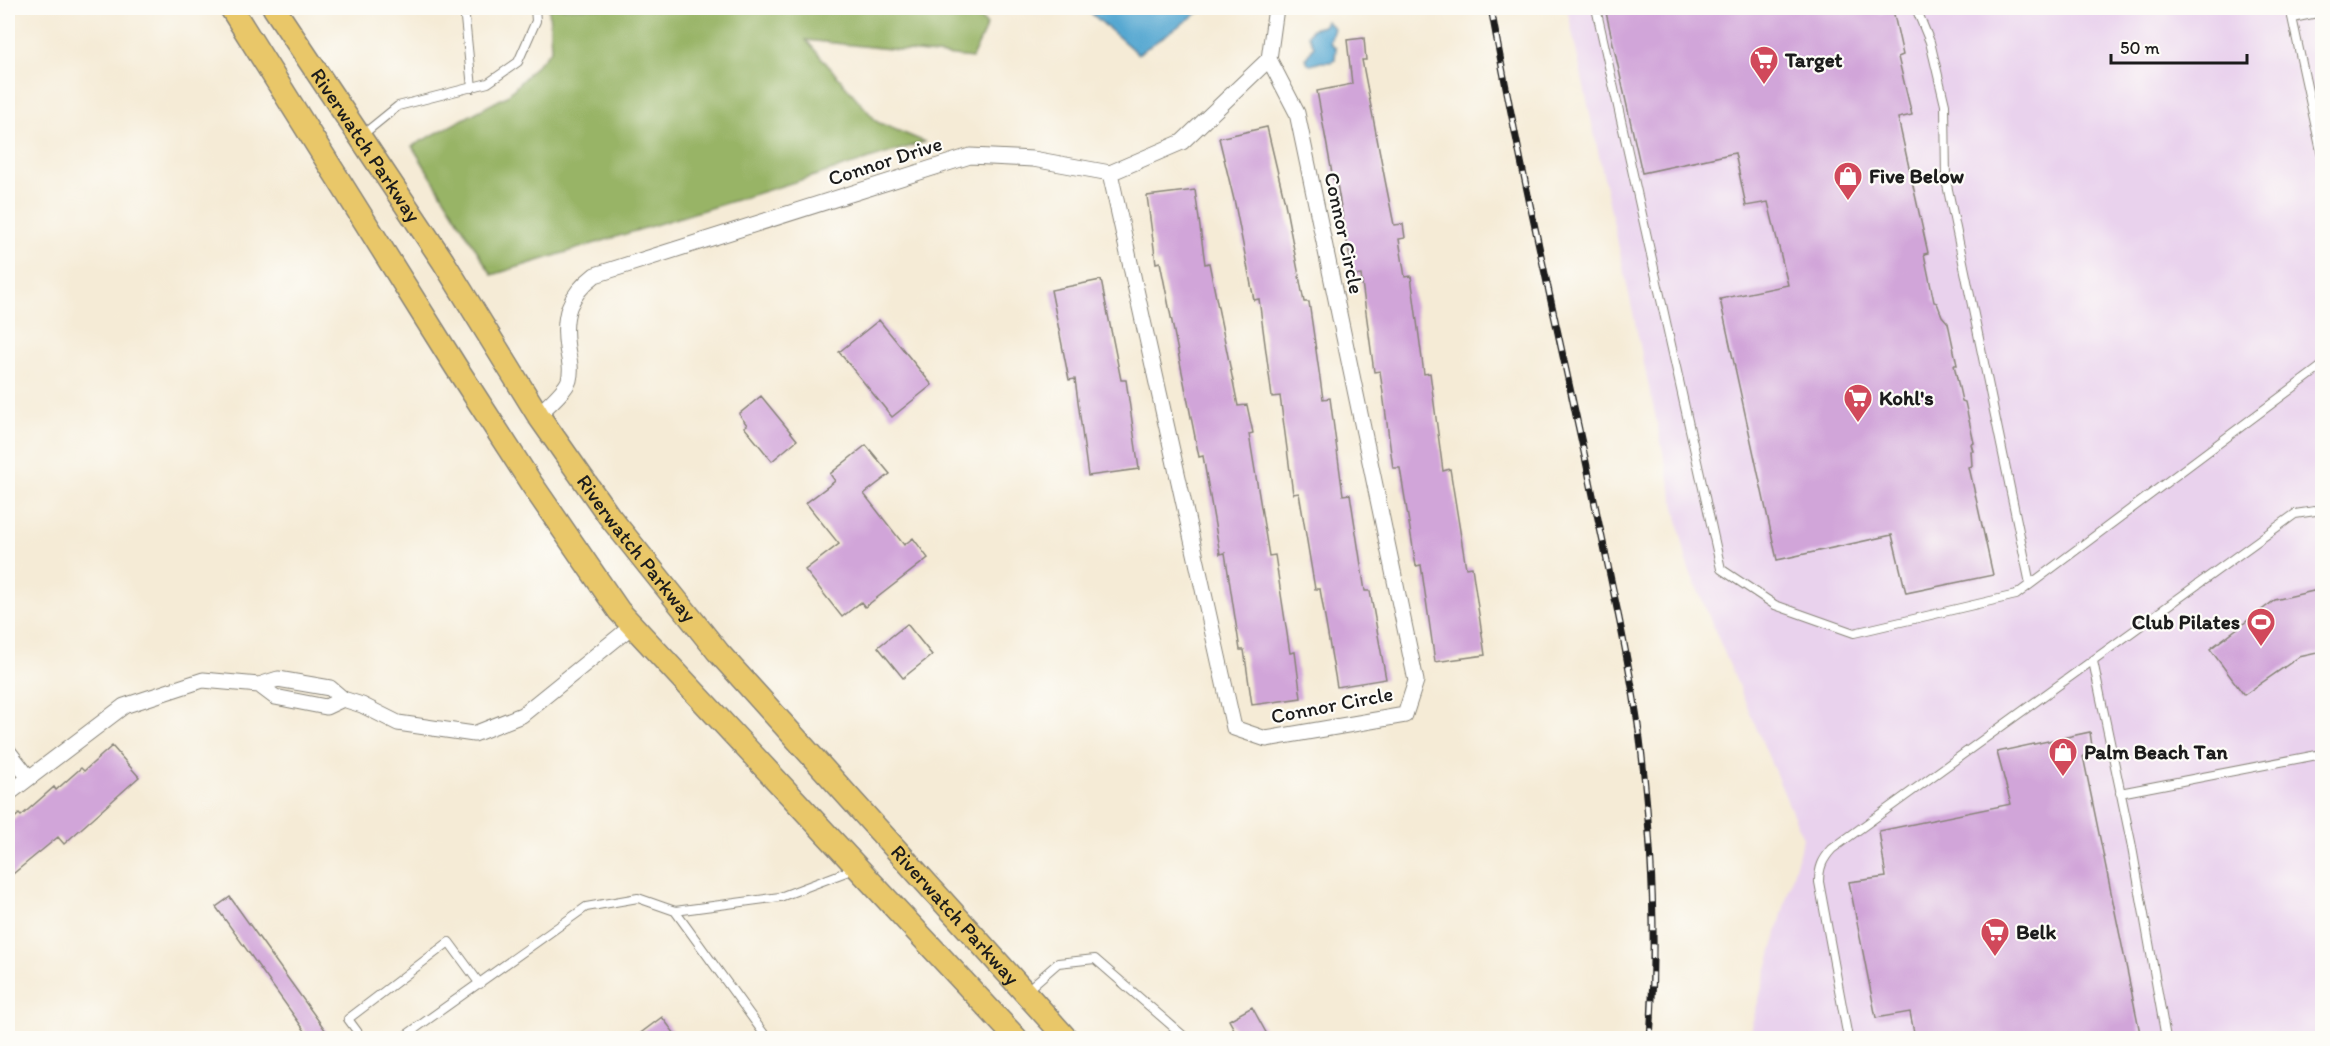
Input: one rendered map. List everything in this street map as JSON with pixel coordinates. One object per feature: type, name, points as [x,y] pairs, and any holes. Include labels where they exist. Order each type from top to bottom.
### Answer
[{"type":"main road","name":"Riverwatch Parkway","points":[[231,8],[525,474],[619,612],[1016,1038]]},
{"type":"main road","name":"Riverwatch Parkway","points":[[274,8],[443,261],[538,415],[609,516],[718,652],[1066,1038]]},
{"type":"street","points":[[1110,173],[1182,142],[1269,59],[1276,8]]},
{"type":"street","name":"Connor Circle","points":[[1110,173],[1234,728],[1266,739],[1405,715],[1416,681],[1297,113],[1269,59]]},
{"type":"street","name":"Connor Drive","points":[[538,415],[568,383],[571,366],[565,325],[569,304],[579,287],[595,275],[970,156],[1033,159],[1110,173]]},
{"type":"street","points":[[8,794],[124,706],[203,680],[259,685],[278,679],[330,688],[343,699],[362,705],[398,723],[474,734],[522,715],[632,626]]},
{"type":"street","points":[[8,751],[29,778]]},
{"type":"lane","points":[[464,8],[472,88]]},
{"type":"lane","points":[[359,138],[398,106],[488,83],[518,63],[536,21],[535,8]]},
{"type":"lane","points":[[1596,8],[1721,569],[1774,605],[1854,633],[2016,595],[2322,366]]},
{"type":"lane","points":[[1916,8],[1930,42],[1945,105],[1946,180],[2030,584]]},
{"type":"lane","points":[[2290,8],[2320,134],[2322,156]]},
{"type":"lane","points":[[2293,18],[2322,12]]},
{"type":"lane","points":[[1848,1038],[1819,882],[1819,870],[1832,849],[2295,514],[2322,510]]},
{"type":"lane","points":[[2093,661],[2166,1038]]},
{"type":"lane","points":[[2120,793],[2322,754]]},
{"type":"lane","points":[[402,1038],[586,908],[638,898],[675,911],[780,897],[857,868]]},
{"type":"lane","points":[[675,911],[767,1038]]},
{"type":"lane","points":[[362,1038],[348,1019],[449,942],[480,984]]},
{"type":"lane","points":[[1025,992],[1058,963],[1095,959],[1186,1038]]},
{"type":"shaded area","points":[[1567,8],[2322,8],[2322,1038],[1748,1038],[1803,838],[1688,567]]},
{"type":"green space","points":[[549,8],[973,8],[987,25],[972,58],[806,40],[877,122],[925,142],[492,275],[412,146],[507,96],[551,50]]},
{"type":"water","points":[[1085,8],[1205,8],[1138,54]]},
{"type":"water","points":[[1326,21],[1334,28],[1330,42],[1336,48],[1335,59],[1331,62],[1308,64],[1306,58],[1314,46],[1308,35],[1312,29],[1323,26]]},
{"type":"building","points":[[1605,8],[1878,8],[1879,14],[1893,10],[1903,55],[1898,57],[1912,115],[1898,118],[1928,253],[1924,254],[1934,302],[1937,303],[1942,316],[1948,323],[1957,365],[1954,365],[1974,443],[1971,444],[1972,466],[1969,467],[1993,575],[1906,593],[1892,535],[1777,560],[1720,299],[1788,285],[1768,202],[1746,206],[1735,153],[1642,173]]},
{"type":"building","points":[[1364,38],[1366,60],[1362,60],[1385,180],[1394,225],[1403,224],[1405,238],[1399,239],[1405,277],[1411,276],[1424,374],[1430,373],[1443,471],[1450,469],[1466,568],[1472,567],[1485,655],[1435,662],[1421,565],[1416,566],[1400,468],[1393,468],[1380,371],[1374,372],[1361,275],[1353,276],[1336,178],[1333,179],[1317,91],[1352,84],[1347,40]]},
{"type":"building","points":[[1267,127],[1285,203],[1304,302],[1309,302],[1323,399],[1330,398],[1343,495],[1350,494],[1365,591],[1370,591],[1386,679],[1337,687],[1320,589],[1315,589],[1299,493],[1293,494],[1280,396],[1272,397],[1259,299],[1254,300],[1219,138]]},
{"type":"building","points":[[1195,190],[1205,264],[1209,263],[1238,406],[1247,405],[1253,433],[1249,434],[1269,556],[1275,555],[1290,653],[1295,652],[1301,698],[1252,705],[1244,650],[1240,650],[1225,553],[1220,554],[1203,456],[1199,457],[1160,262],[1156,263],[1147,196]]},
{"type":"building","points":[[1101,280],[1121,380],[1126,380],[1139,469],[1088,476],[1075,379],[1069,380],[1051,290]]},
{"type":"building","points":[[879,320],[932,385],[892,417],[839,352]]},
{"type":"building","points":[[761,396],[797,440],[772,461],[744,427],[747,425],[739,414]]},
{"type":"building","points":[[866,445],[890,474],[864,494],[904,545],[913,538],[928,558],[865,607],[861,602],[842,617],[805,570],[839,544],[806,503],[835,481],[830,474]]},
{"type":"building","points":[[2322,589],[2322,652],[2299,657],[2244,695],[2210,649],[2275,600]]},
{"type":"building","points":[[907,624],[932,655],[903,678],[878,647]]},
{"type":"building","points":[[2090,732],[2093,753],[2083,756],[2140,1033],[2122,1038],[1915,1038],[1910,1012],[1876,1018],[1849,882],[1886,877],[1879,831],[2011,804],[1997,752]]},
{"type":"building","points":[[112,746],[139,777],[64,844],[58,837],[8,878],[8,824],[19,814],[21,816],[54,787],[56,790],[81,768],[84,771]]},
{"type":"building","points":[[230,897],[331,1038],[310,1038],[216,907]]},
{"type":"building","points":[[1252,1007],[1269,1038],[1239,1038],[1229,1020]]},
{"type":"building","points":[[662,1017],[678,1038],[634,1038]]},
{"type":"railway","points":[[1491,8],[1525,182],[1588,471],[1635,705],[1644,776],[1652,889],[1653,964],[1650,1038]]},
{"type":"place","name":"Target","points":[[1764,86]]},
{"type":"place","name":"Five Below","points":[[1848,202]]},
{"type":"place","name":"Kohl's","points":[[1858,424]]},
{"type":"place","name":"Club Pilates","points":[[2261,648]]},
{"type":"place","name":"Palm Beach Tan","points":[[2063,778]]},
{"type":"place","name":"Belk","points":[[1995,958]]}]
